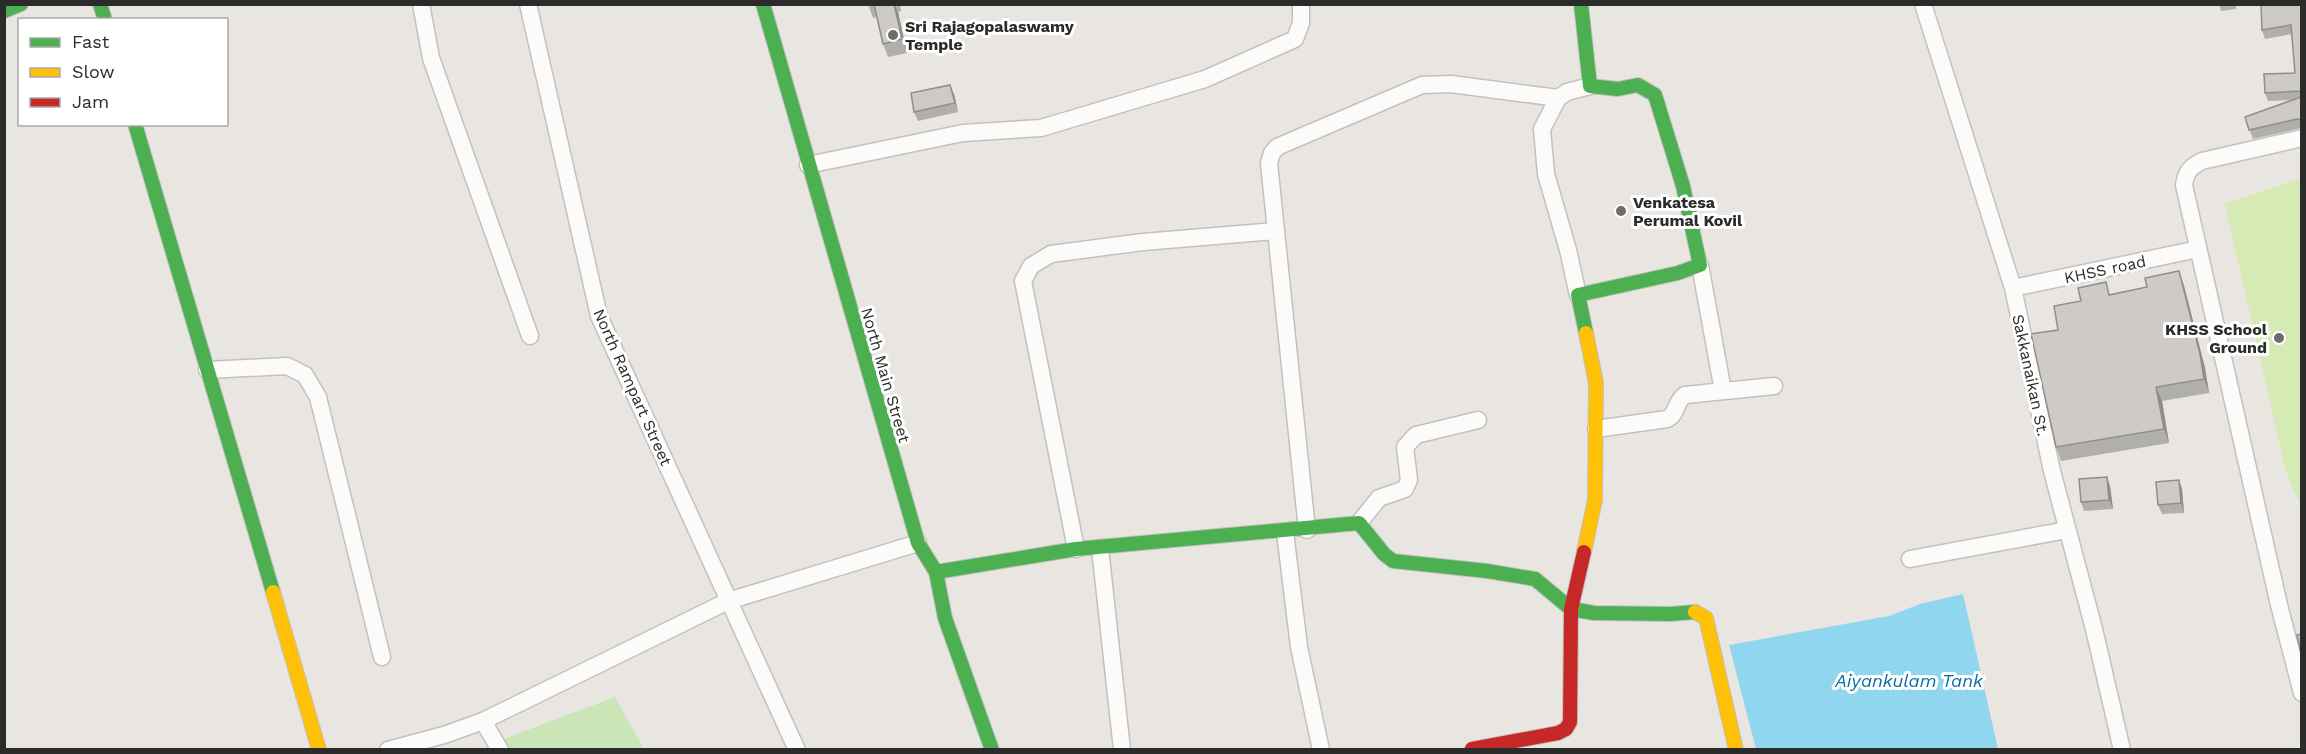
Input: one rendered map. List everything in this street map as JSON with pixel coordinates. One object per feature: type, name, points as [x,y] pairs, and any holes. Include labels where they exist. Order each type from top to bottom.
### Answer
[{"type":"street","points":[[4,11],[21,4]]},
{"type":"street","points":[[421,4],[430,58],[530,336]]},
{"type":"street","name":"North Rampart Street","points":[[528,4],[599,316],[797,750]]},
{"type":"street","name":"North Main Street","points":[[763,4],[918,543],[936,572],[945,618],[992,750]]},
{"type":"street","points":[[808,165],[963,134],[1041,128],[1205,80],[1295,39],[1301,23],[1301,4]]},
{"type":"street","points":[[1581,4],[1590,86]]},
{"type":"street","name":"Sakkanaikan St.","points":[[1923,4],[2013,288],[2052,471],[2094,629],[2122,750]]},
{"type":"street","points":[[1307,530],[1269,163],[1272,153],[1276,147],[1422,85],[1451,84],[1558,98]]},
{"type":"street","points":[[1473,749],[1558,733],[1566,729],[1572,714],[1571,609],[1595,500],[1596,383],[1569,250],[1546,174],[1542,129],[1558,98],[1567,92],[1590,86],[1618,89],[1638,85],[1655,94],[1683,186],[1723,391]]},
{"type":"street","points":[[136,126],[319,750]]},
{"type":"street","points":[[2301,138],[2202,161],[2192,166],[2186,175],[2184,185],[2301,693]]},
{"type":"street","points":[[1076,549],[1023,281],[1031,266],[1051,254],[1143,242],[1276,231]]},
{"type":"street","name":"KHSS road","points":[[2013,288],[2198,249]]},
{"type":"street","points":[[1578,295],[1678,273],[1700,265]]},
{"type":"street","points":[[207,370],[287,366],[305,375],[318,397],[382,657]]},
{"type":"street","points":[[1596,429],[1666,419],[1675,413],[1681,397],[1774,386]]},
{"type":"street","points":[[936,572],[1076,549],[1307,530],[1359,523],[1379,498],[1405,489],[1408,485],[1404,452],[1411,438],[1478,420]]},
{"type":"street","points":[[1359,523],[1384,554],[1393,561],[1487,571],[1535,579],[1571,609],[1594,613],[1670,614],[1695,611],[1706,618],[1736,750]]},
{"type":"street","points":[[1910,559],[2067,530]]},
{"type":"street","points":[[1285,532],[1299,647],[1321,750]]},
{"type":"street","points":[[391,749],[444,735],[490,717],[728,601],[918,543]]},
{"type":"street","points":[[1100,548],[1122,750]]},
{"type":"street","points":[[490,717],[500,750]]},
{"type":"green space","name":"KHSS School Ground","points":[[2302,178],[2301,507],[2286,472],[2225,204]]},
{"type":"green space","points":[[615,697],[644,749],[506,749],[501,740]]},
{"type":"water","name":"Aiyankulam Tank","points":[[1963,594],[1998,749],[1756,749],[1729,645],[1889,616],[1920,604]]},
{"type":"building","name":"Sri Rajagopalaswamy Temple","points":[[874,4],[894,4],[902,39],[883,44]]},
{"type":"building","points":[[2261,4],[2301,4],[2301,91],[2265,93],[2264,74],[2295,73],[2291,25],[2262,30]]},
{"type":"building","points":[[950,85],[955,103],[914,112],[911,93]]},
{"type":"building","points":[[2301,97],[2301,120],[2249,130],[2245,117]]},
{"type":"building","points":[[2179,271],[2204,379],[2156,387],[2164,429],[2056,447],[2031,334],[2058,330],[2054,306],[2081,301],[2078,288],[2106,282],[2109,295],[2147,287],[2145,278]]},
{"type":"building","points":[[2107,477],[2109,500],[2081,502],[2079,479]]},
{"type":"building","points":[[2179,480],[2181,503],[2158,505],[2156,482]]},
{"type":"building","points":[[2301,634],[2301,653],[2297,635]]},
{"type":"traffic: fast","points":[[4,11],[21,4]]},
{"type":"traffic: fast","points":[[100,4],[104,18]]},
{"type":"traffic: fast","points":[[763,4],[918,543],[936,572],[945,618],[992,750]]},
{"type":"traffic: fast","points":[[1581,4],[1590,86],[1618,89],[1638,85],[1655,95],[1683,186],[1700,265],[1678,273],[1578,295],[1586,333]]},
{"type":"traffic: fast","points":[[136,126],[273,592]]},
{"type":"traffic: fast","points":[[936,572],[1076,549],[1359,523],[1384,554],[1393,561],[1487,571],[1535,579],[1571,609],[1594,613],[1695,612]]},
{"type":"traffic: slow","points":[[1584,552],[1595,500],[1596,383],[1586,333]]},
{"type":"traffic: slow","points":[[273,592],[319,750]]},
{"type":"traffic: slow","points":[[1695,612],[1706,618],[1736,750]]},
{"type":"traffic: jam","points":[[1472,749],[1558,733],[1566,729],[1570,722],[1571,609],[1584,552]]},
{"type":"place","name":"Sri Rajagopalaswamy Temple","points":[[893,35]]},
{"type":"place","name":"Venkatesa Perumal Kovil","points":[[1621,211]]},
{"type":"place","name":"KHSS School Ground","points":[[2279,338]]}]
